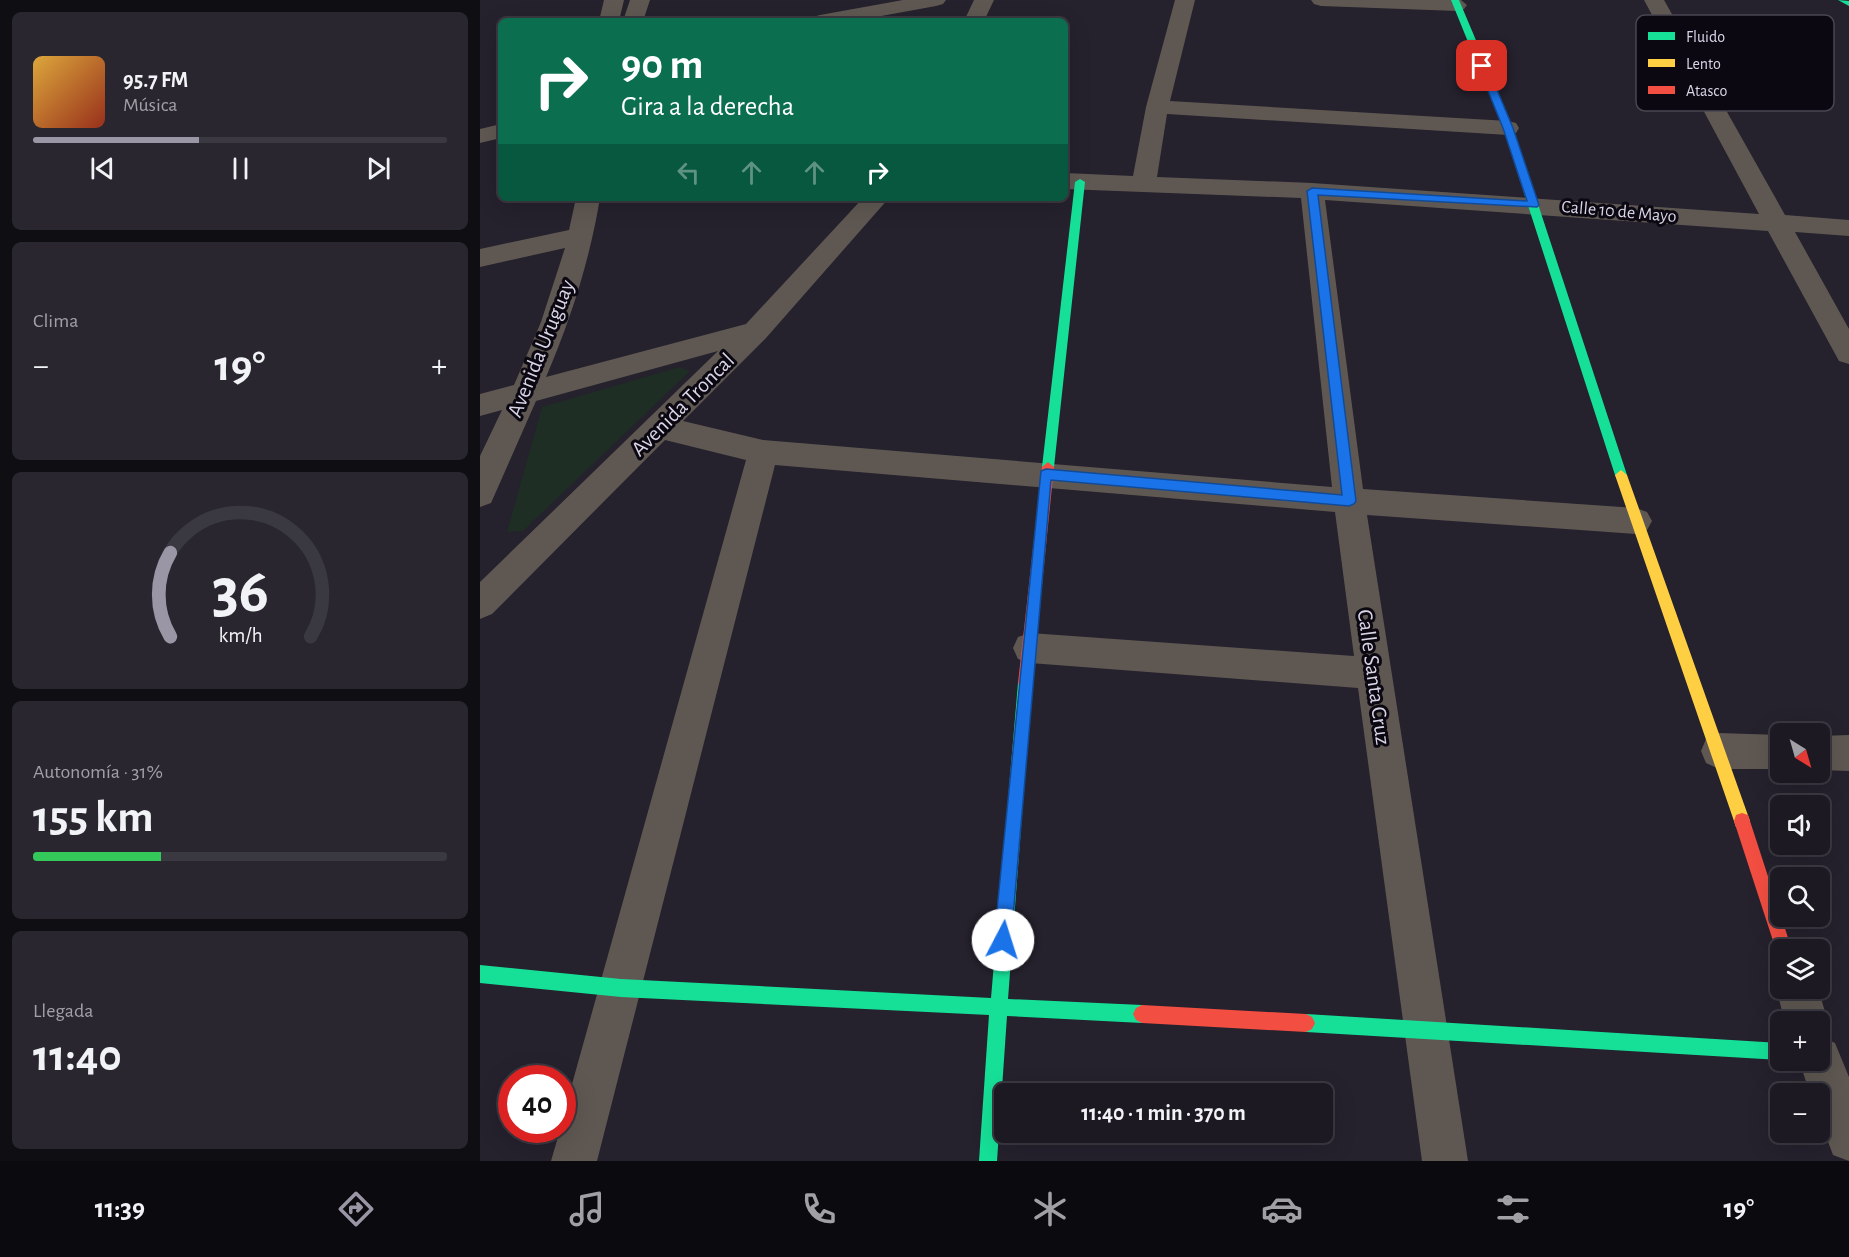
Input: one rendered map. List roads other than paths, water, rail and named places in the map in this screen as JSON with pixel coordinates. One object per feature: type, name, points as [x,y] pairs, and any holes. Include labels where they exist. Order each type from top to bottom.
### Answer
[{"type":"street","points":[[610,18],[614,0]]},
{"type":"street","points":[[634,18],[640,0]]},
{"type":"street","points":[[837,18],[936,0]]},
{"type":"street","points":[[975,18],[984,0]]},
{"type":"street","points":[[1144,185],[1157,107],[1185,0]]},
{"type":"street","points":[[1321,0],[1456,2],[1508,128],[1636,521],[1719,751],[1780,939]]},
{"type":"street","points":[[1654,0],[1662,15]]},
{"type":"street","points":[[1842,0],[1849,4]]},
{"type":"street","points":[[1157,107],[1508,128]]},
{"type":"street","points":[[1715,111],[1849,354]]},
{"type":"street","points":[[480,136],[498,132]]},
{"type":"street","points":[[988,1161],[997,1007],[1072,182]]},
{"type":"street","name":"Calle 10 de Mayo","points":[[1072,182],[1312,191],[1849,228]]},
{"type":"street","name":"Calle Santa Cruz","points":[[1312,191],[1349,501],[1445,1161]]},
{"type":"street","name":"Avenida Uruguay","points":[[480,494],[492,460],[525,393],[557,316],[582,236],[588,201]]},
{"type":"street","name":"Avenida Troncal","points":[[480,604],[756,331],[874,201]]},
{"type":"street","points":[[480,258],[582,236]]},
{"type":"street","points":[[480,405],[756,331]]},
{"type":"street","points":[[660,427],[763,452],[1349,501],[1636,521]]},
{"type":"street","points":[[574,1161],[763,452]]},
{"type":"street","points":[[1030,648],[1374,673]]},
{"type":"street","points":[[1719,751],[1770,752]]},
{"type":"street","points":[[1830,753],[1849,753]]},
{"type":"street","points":[[480,974],[621,988],[1426,1029],[1770,1051]]},
{"type":"street","points":[[1825,1071],[1849,1139]]}]
